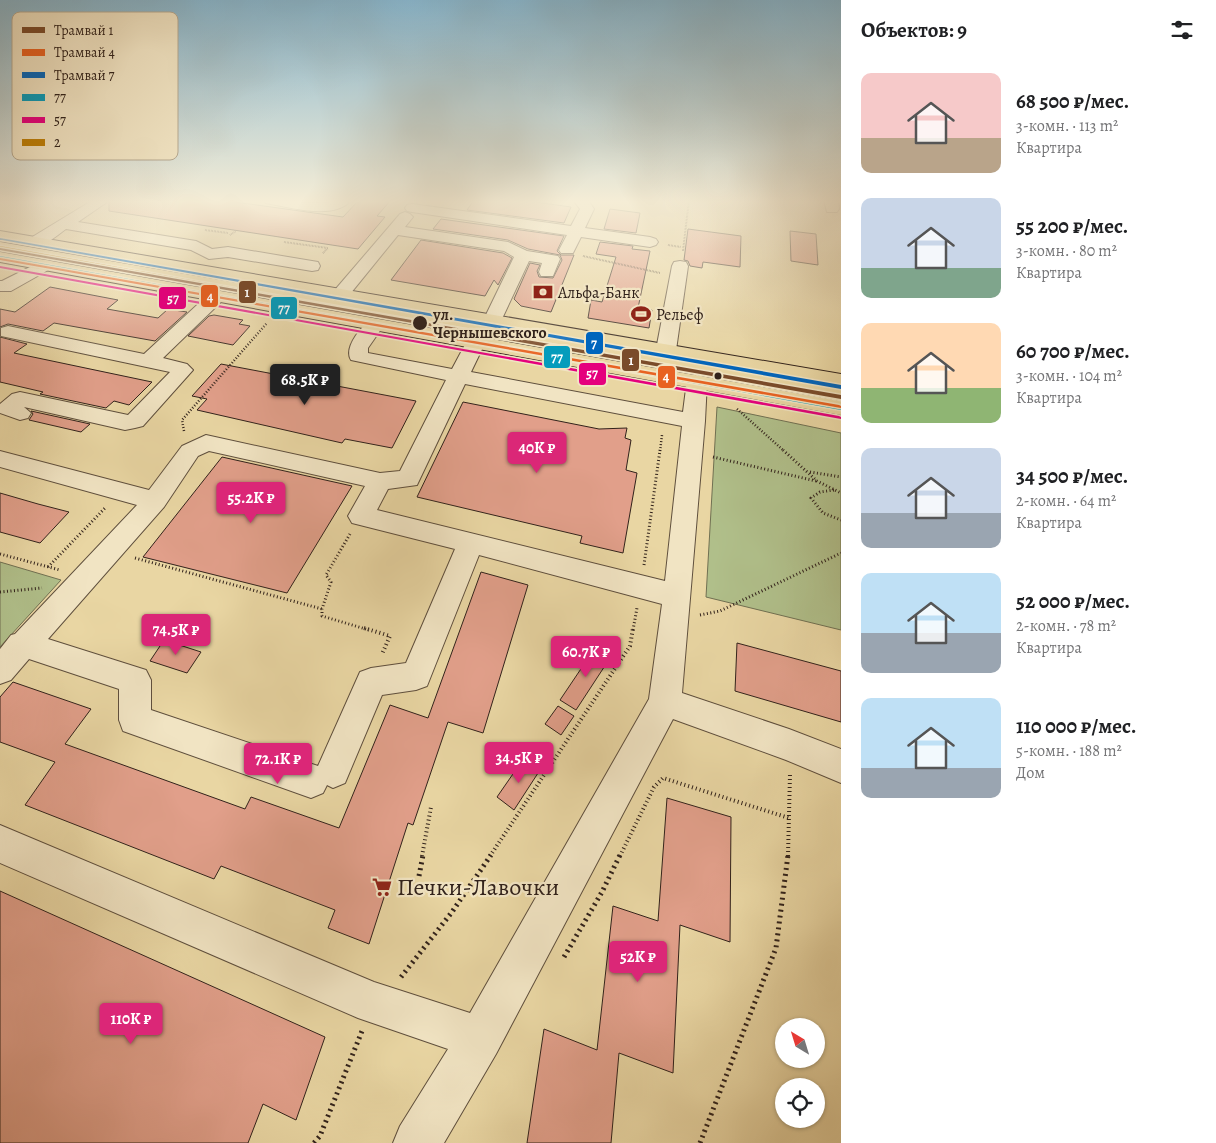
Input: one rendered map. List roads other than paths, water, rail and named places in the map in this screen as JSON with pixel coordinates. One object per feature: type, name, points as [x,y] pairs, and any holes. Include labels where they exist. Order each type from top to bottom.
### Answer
[{"type":"main road","points":[[100,253],[841,380]]},
{"type":"main road","points":[[0,257],[841,408]]},
{"type":"main road","points":[[195,293],[217,273]]},
{"type":"street","points":[[191,269],[208,254],[215,253]]},
{"type":"street","points":[[236,253],[312,266]]},
{"type":"street","points":[[340,295],[375,253]]},
{"type":"street","points":[[492,320],[523,254],[552,259],[546,272]]},
{"type":"street","points":[[0,286],[5,287],[44,265]]},
{"type":"street","points":[[666,350],[679,271]]},
{"type":"street","points":[[148,361],[216,297]]},
{"type":"street","points":[[375,325],[358,348],[358,356],[362,358],[459,377],[683,430]]},
{"type":"street","points":[[8,332],[183,370],[139,417],[126,423],[13,402]]},
{"type":"street","points":[[0,670],[155,501],[190,451],[206,443],[380,481],[408,480],[475,343]]},
{"type":"street","points":[[417,1143],[480,1038],[665,702],[676,608],[683,430],[697,381]]},
{"type":"street","points":[[0,459],[155,501]]},
{"type":"street","points":[[380,481],[361,516],[641,587],[676,608]]},
{"type":"street","points":[[22,644],[135,680],[135,720],[322,776],[371,682],[416,676],[472,543]]},
{"type":"street","points":[[665,702],[789,745],[841,766]]},
{"type":"street","points":[[0,844],[373,1003],[480,1038]]},
{"type":"tram line","name":"1","points":[[25,253],[841,397]]},
{"type":"tram line","name":"7","points":[[83,253],[841,387]]},
{"type":"tram line","name":"4","points":[[0,259],[839,407]]},
{"type":"place","name":"Альфа-Банк","points":[[543,292]]},
{"type":"place","name":"Рельеф","points":[[641,314]]},
{"type":"place","name":"ул. Чернышевского","points":[[420,323]]},
{"type":"place","name":"Печки-Лавочки","points":[[382,887]]}]
